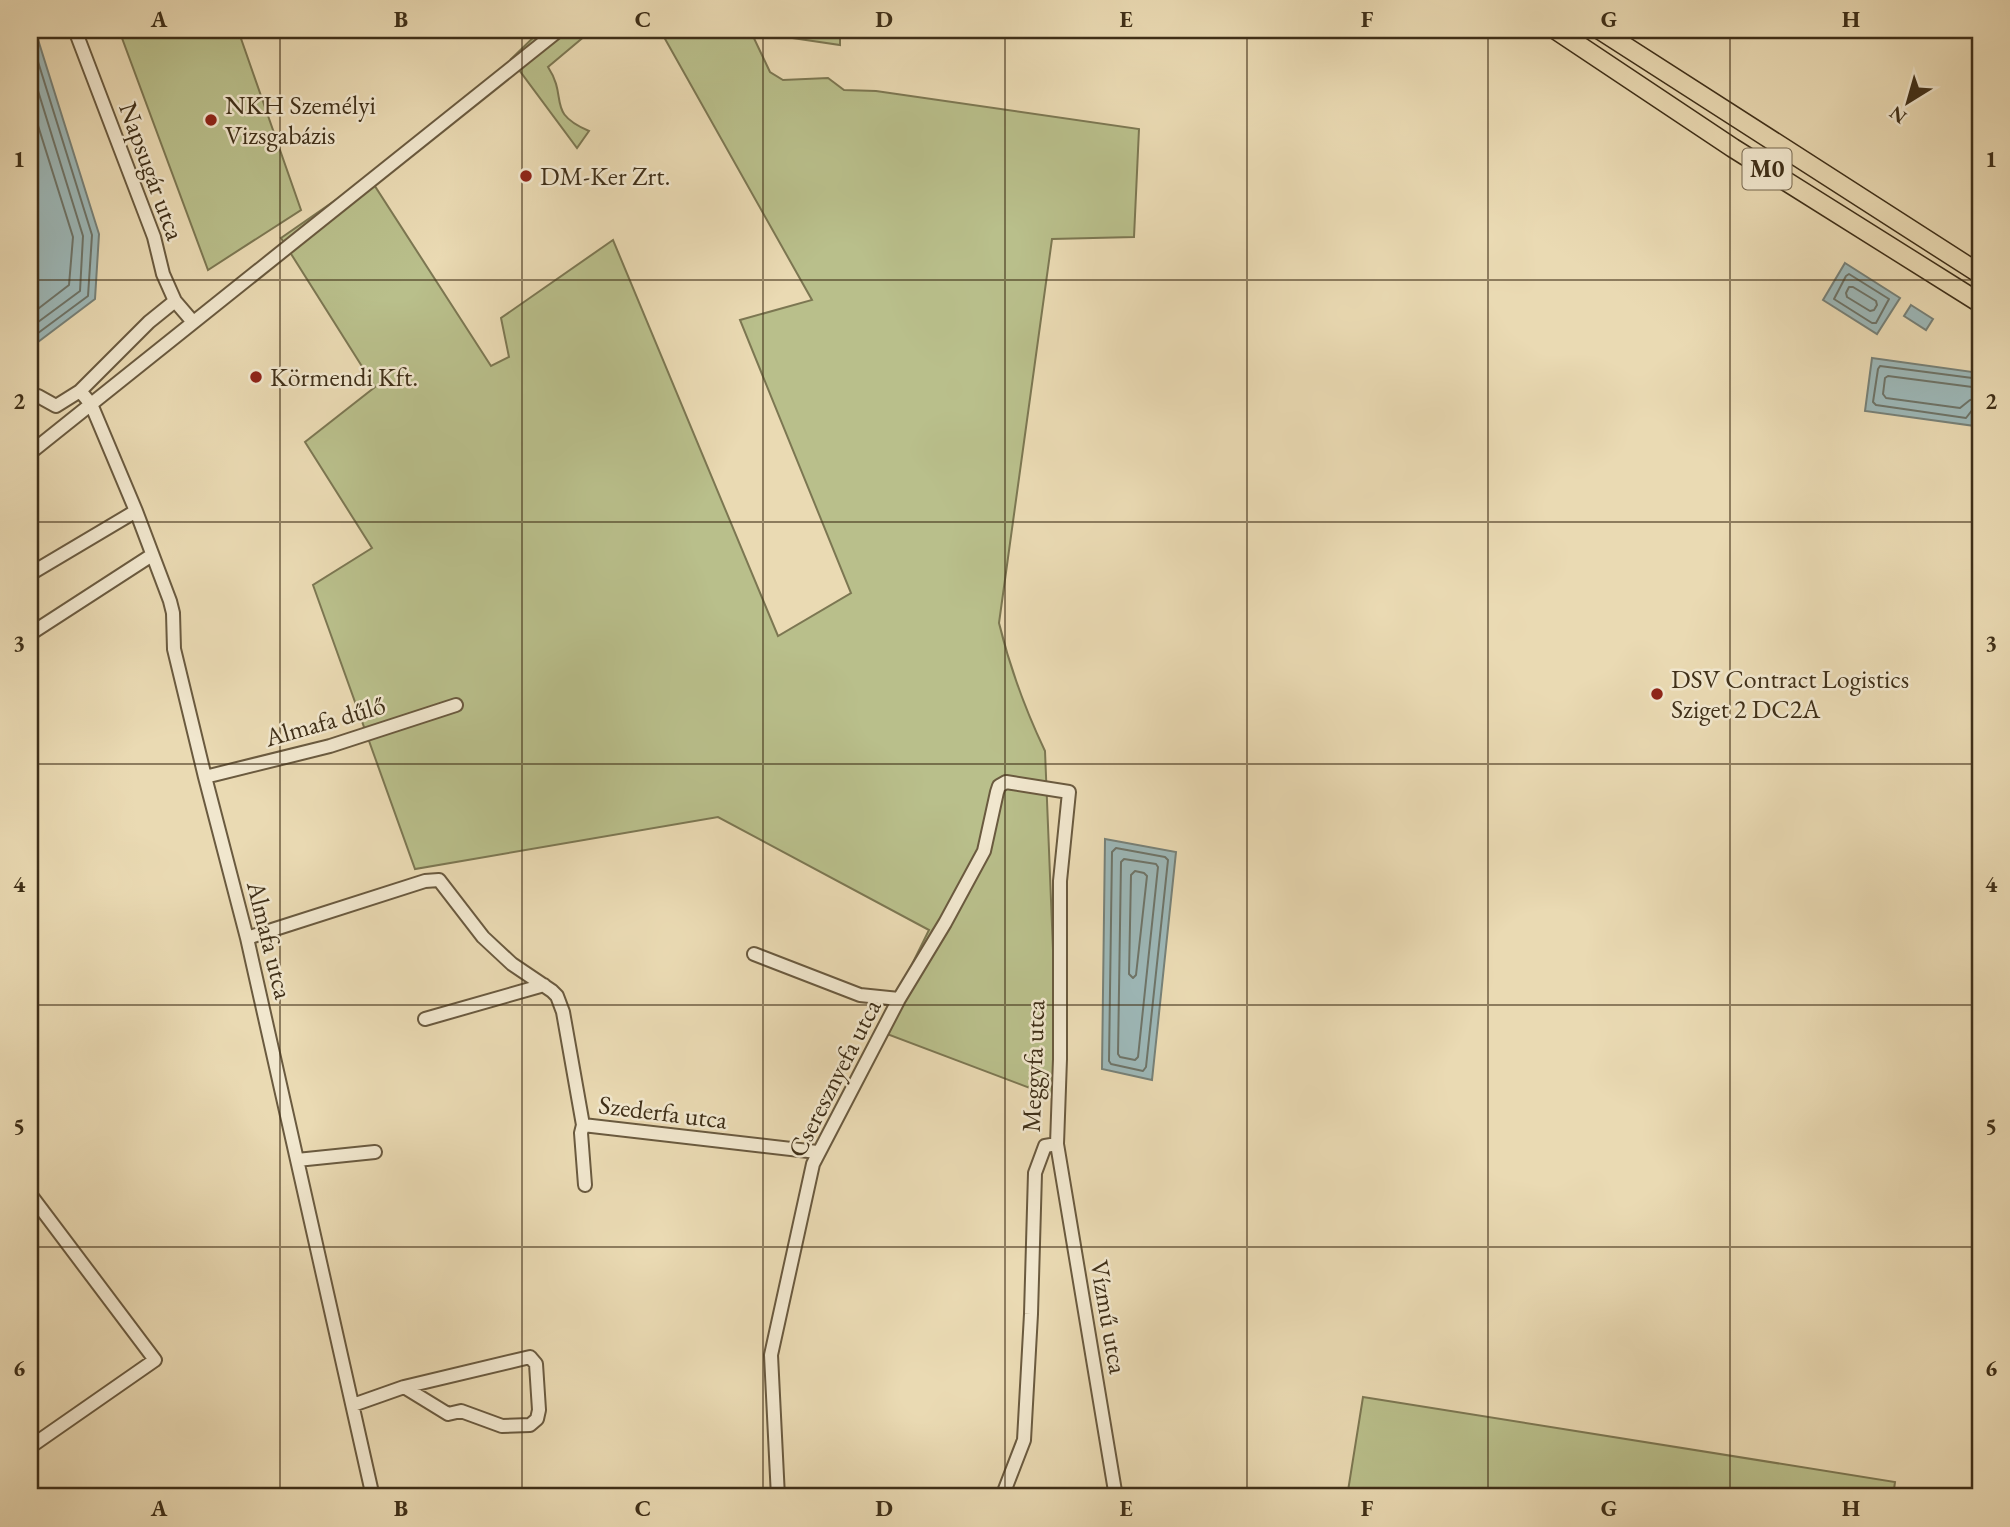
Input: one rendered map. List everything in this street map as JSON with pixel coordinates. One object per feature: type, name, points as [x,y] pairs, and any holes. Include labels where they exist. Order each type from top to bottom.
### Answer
[{"type":"highway","name":"M0","points":[[1556,30],[1733,148],[1980,303]]},
{"type":"highway","name":"M0","points":[[1600,30],[1980,274]]},
{"type":"street","name":"Napsugár utca","points":[[75,30],[154,237],[163,274],[174,301],[193,323]]},
{"type":"street","points":[[30,453],[559,30]]},
{"type":"street","points":[[30,400],[38,396],[55,406],[80,391],[149,322],[174,301]]},
{"type":"street","name":"Almafa utca","points":[[80,391],[91,404],[136,511],[173,613],[174,649],[247,939],[373,1497]]},
{"type":"street","points":[[30,574],[136,511]]},
{"type":"street","points":[[30,634],[152,555]]},
{"type":"street","name":"Almafa dűlő","points":[[205,777],[330,746],[456,705]]},
{"type":"street","name":"Cseresznyefa utca","points":[[778,1497],[771,1355],[817,1152],[899,999],[984,851],[997,792],[1002,784],[1016,782],[1069,792]]},
{"type":"street","name":"Meggyfa utca","points":[[1002,1497],[1024,1440],[1035,1173],[1045,1146],[1057,1144],[1060,881],[1069,792]]},
{"type":"street","name":"Szederfa utca","points":[[247,939],[425,881],[439,880],[498,952],[557,996],[563,1012],[583,1125],[817,1152]]},
{"type":"street","points":[[754,954],[860,995],[899,999]]},
{"type":"street","points":[[425,1019],[544,985]]},
{"type":"street","points":[[583,1125],[581,1133],[585,1185]]},
{"type":"street","name":"Vízmű utca","points":[[1057,1144],[1116,1497]]},
{"type":"street","points":[[297,1160],[375,1152]]},
{"type":"street","points":[[30,1194],[155,1360],[30,1447]]},
{"type":"street","points":[[353,1405],[404,1387],[530,1357],[536,1364],[539,1410],[537,1419],[530,1425],[502,1426],[461,1411],[448,1414],[404,1387]]},
{"type":"green space","name":"NKH Személyi Vizsgabázis","points":[[119,30],[238,30],[301,210],[208,270]]},
{"type":"green space","points":[[541,30],[592,30],[548,67],[554,78],[562,111],[575,124],[589,131],[577,148],[511,59]]},
{"type":"green space","points":[[660,30],[840,30],[840,45],[751,32],[770,72],[783,80],[828,78],[844,90],[876,91],[1139,129],[1134,237],[1052,239],[999,623],[1019,688],[1045,751],[1059,1099],[879,1031],[929,930],[718,817],[415,869],[313,585],[372,548],[305,442],[375,387],[281,238],[369,177],[491,366],[509,357],[501,318],[613,240],[778,636],[851,593],[740,320],[812,300]]},
{"type":"green space","points":[[1363,1397],[1895,1482],[1893,1497],[1347,1497]]},
{"type":"water","points":[[30,30],[35,30],[99,234],[95,299],[30,348]]},
{"type":"water","points":[[1845,263],[1900,298],[1877,334],[1823,300]]},
{"type":"water","points":[[1911,305],[1933,319],[1926,330],[1904,316]]},
{"type":"water","points":[[1872,358],[1980,373],[1975,426],[1865,411]]},
{"type":"water","points":[[1105,839],[1176,852],[1152,1080],[1102,1069]]},
{"type":"place","name":"NKH Személyi Vizsgabázis","points":[[211,120]]},
{"type":"place","name":"DM-Ker Zrt.","points":[[526,176]]},
{"type":"place","name":"Körmendi Kft.","points":[[256,377]]},
{"type":"place","name":"DSV Contract Logistics Sziget 2 DC2A","points":[[1657,694]]}]
